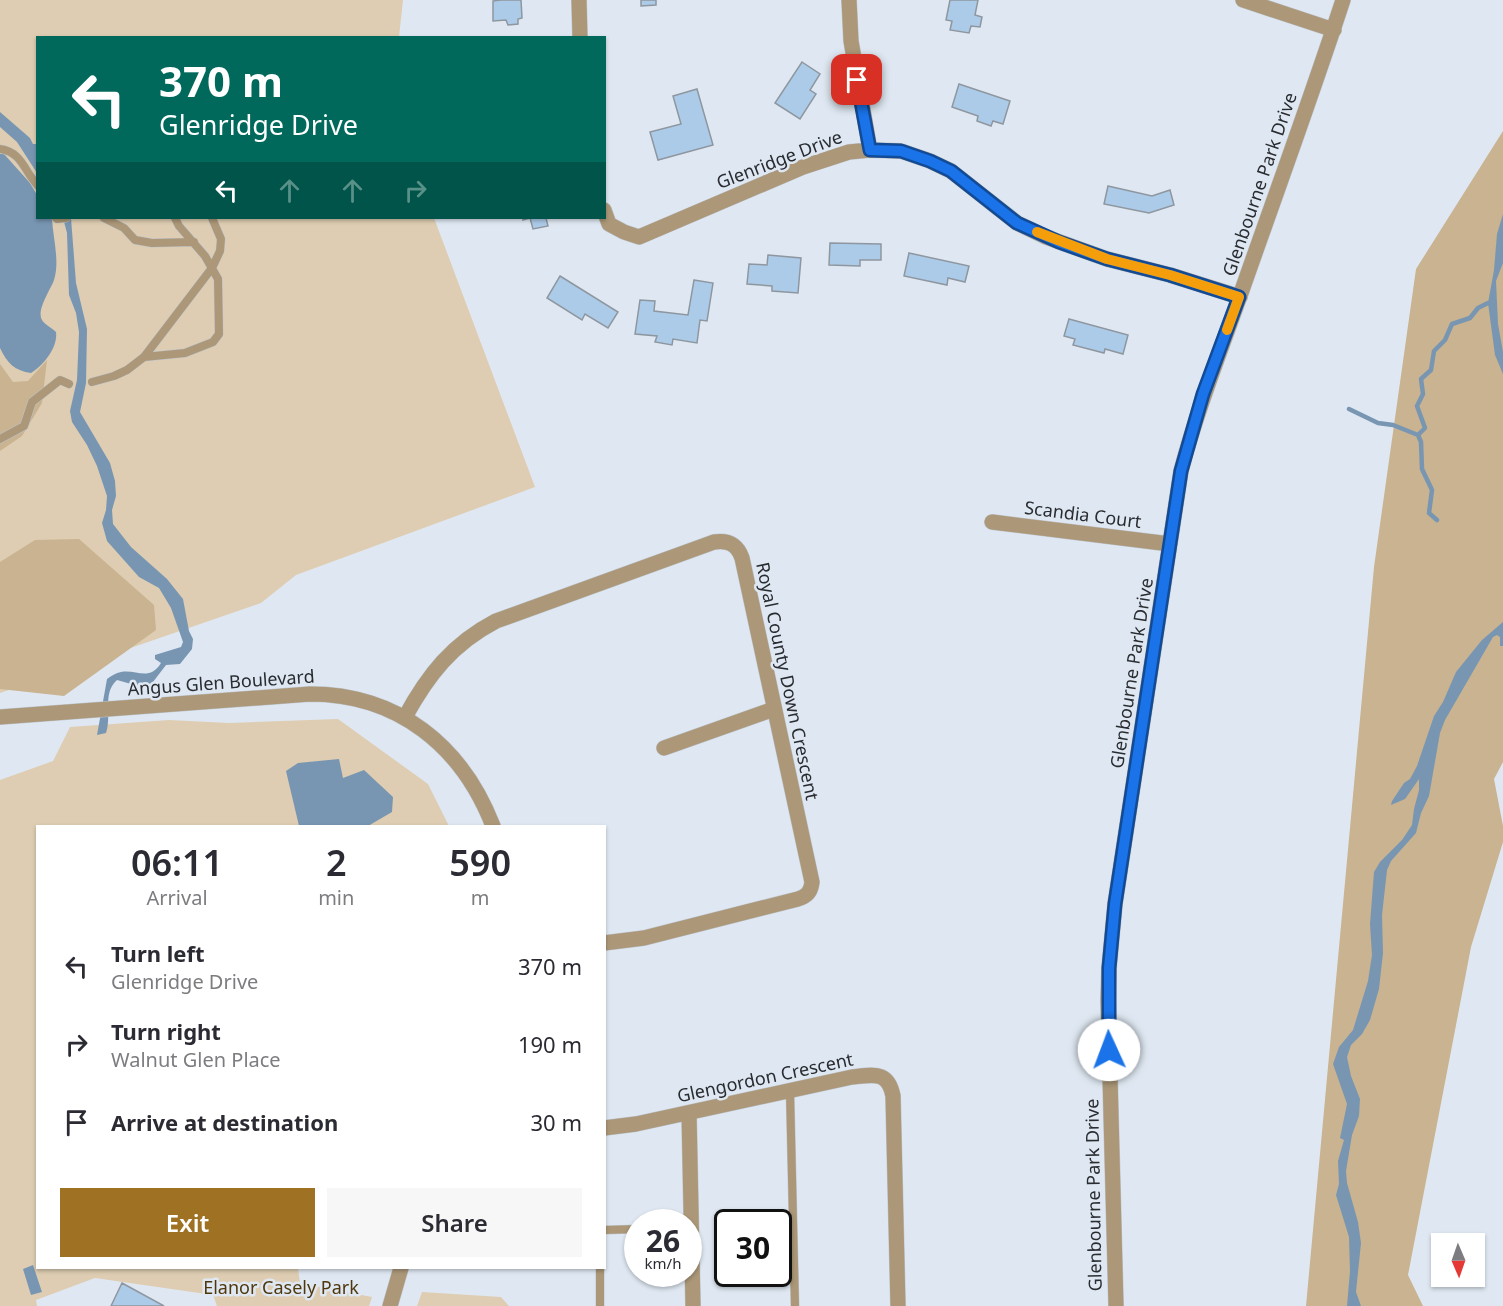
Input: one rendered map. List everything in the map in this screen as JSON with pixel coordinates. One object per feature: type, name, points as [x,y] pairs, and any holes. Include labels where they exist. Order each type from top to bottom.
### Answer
[{"type":"street","points":[[579,0],[580,36]]},
{"type":"street","points":[[849,0],[851,41],[870,150]]},
{"type":"street","points":[[1243,0],[1334,30]]},
{"type":"street","name":"Glenbourne Park Drive","points":[[1116,1306],[1109,968],[1115,904],[1181,471],[1191,431],[1343,0]]},
{"type":"street","name":"Glenridge Drive","points":[[606,216],[609,224],[639,237],[803,167],[849,152],[901,151],[951,171],[1017,223],[1063,243],[1107,259],[1170,275],[1239,297]]},
{"type":"street","name":"Scandia Court","points":[[992,522],[1170,544]]},
{"type":"street","name":"Royal County Down Crescent","points":[[405,717],[426,680],[436,668],[478,631],[515,614],[721,541],[736,546],[742,558],[812,882],[810,892],[798,899],[644,938],[606,944]]},
{"type":"street","name":"Angus Glen Boulevard","points":[[0,717],[322,694],[357,699],[405,717],[438,742],[457,762],[477,791],[494,825]]},
{"type":"street","points":[[664,748],[774,709]]},
{"type":"street","name":"Glengordon Crescent","points":[[606,1128],[636,1125],[869,1075],[883,1077],[890,1085],[893,1096],[898,1306]]},
{"type":"street","points":[[689,1113],[690,1209]]},
{"type":"street","points":[[390,1306],[401,1269]]},
{"type":"street","points":[[692,1287],[693,1306]]},
{"type":"lane","points":[[0,149],[12,152],[20,158],[36,183]]},
{"type":"lane","points":[[106,219],[124,228],[135,240],[152,243],[194,242]]},
{"type":"lane","points":[[144,357],[185,353],[213,342],[219,334],[218,279],[194,242],[176,219]]},
{"type":"lane","points":[[92,382],[127,370],[144,357],[212,268],[220,251],[221,239],[212,219]]},
{"type":"lane","points":[[0,439],[24,426],[32,402],[47,388],[60,380],[69,384]]},
{"type":"lane","points":[[790,1091],[795,1306]]},
{"type":"lane","points":[[606,1230],[624,1229]]},
{"type":"lane","points":[[600,1269],[600,1306]]},
{"type":"green space","points":[[0,0],[403,0],[399,36],[36,36],[36,219],[434,219],[535,487],[296,575],[261,603],[0,693]]},
{"type":"green space","name":"Elanor Casely Park","points":[[338,719],[428,784],[448,825],[36,825],[36,1269],[298,1269],[300,1283],[372,1297],[369,1306],[217,1306],[213,1295],[95,1278],[36,1300],[37,1306],[0,1306],[0,780],[53,761],[70,727],[169,720],[229,723]]},
{"type":"green space","points":[[422,1292],[501,1297],[509,1306],[417,1306]]},
{"type":"shaded area","points":[[1503,131],[1503,762],[1494,779],[1503,826],[1503,842],[1471,947],[1408,1275],[1423,1306],[1306,1306],[1374,567],[1416,269]]},
{"type":"shaded area","points":[[47,360],[42,403],[22,436],[0,451],[0,364],[13,382],[28,381]]},
{"type":"shaded area","points":[[79,539],[154,605],[156,630],[64,696],[0,689],[0,562],[35,540]]},
{"type":"water","points":[[0,112],[30,138],[33,144],[36,144],[36,171],[17,142],[0,127]]},
{"type":"water","points":[[0,154],[4,154],[30,183],[36,193],[36,219],[52,219],[56,273],[42,305],[41,316],[43,322],[56,332],[56,338],[49,355],[31,373],[12,365],[0,348]]},
{"type":"water","points":[[1503,214],[1503,263],[1496,281],[1503,374],[1495,355],[1488,303],[1497,234]]},
{"type":"water","points":[[63,219],[71,219],[76,283],[87,329],[86,383],[80,412],[110,463],[116,496],[112,510],[113,524],[131,547],[167,579],[183,599],[189,631],[193,639],[192,649],[180,664],[166,665],[153,682],[145,688],[117,680],[112,685],[106,733],[97,735],[107,679],[121,672],[143,674],[152,672],[161,663],[155,659],[155,655],[181,647],[183,642],[171,608],[159,588],[139,577],[107,541],[102,523],[107,496],[97,466],[72,422],[70,411],[77,380],[79,332],[76,313],[69,295],[67,233]]},
{"type":"water","points":[[1503,622],[1503,646],[1500,646],[1500,637],[1497,635],[1493,637],[1445,720],[1440,733],[1429,796],[1421,813],[1416,833],[1391,861],[1387,870],[1382,915],[1383,953],[1379,989],[1370,1020],[1362,1034],[1351,1045],[1347,1057],[1360,1099],[1359,1116],[1352,1135],[1346,1171],[1361,1243],[1356,1292],[1361,1306],[1347,1306],[1350,1271],[1349,1237],[1336,1195],[1339,1184],[1338,1161],[1344,1140],[1340,1138],[1347,1104],[1333,1064],[1339,1047],[1353,1030],[1368,981],[1372,955],[1370,924],[1374,872],[1412,825],[1419,779],[1405,799],[1391,805],[1392,801],[1404,783],[1410,779],[1417,766],[1434,716],[1456,672],[1482,640]]},
{"type":"water","points":[[339,759],[343,778],[364,770],[393,797],[392,812],[370,825],[299,825],[286,771],[298,763]]},
{"type":"water","points":[[33,1265],[42,1292],[31,1295],[23,1269]]},
{"type":"building","points":[[521,0],[522,18],[518,19],[518,24],[508,25],[506,20],[493,21],[493,1]]},
{"type":"building","points":[[641,0],[656,0],[656,5],[641,6]]},
{"type":"building","points":[[950,0],[978,0],[975,15],[982,17],[980,27],[971,26],[969,33],[950,30],[952,21],[946,20]]},
{"type":"building","points":[[802,62],[820,74],[810,90],[816,94],[800,119],[775,103]]},
{"type":"building","points":[[959,84],[1010,101],[1003,124],[993,121],[991,126],[977,121],[978,116],[952,107]]},
{"type":"building","points":[[697,89],[713,145],[658,160],[650,132],[681,124],[673,96]]},
{"type":"building","points":[[1108,186],[1152,196],[1170,190],[1174,205],[1149,213],[1104,204]]},
{"type":"building","points":[[530,219],[546,219],[548,226],[533,229]]},
{"type":"building","points":[[830,243],[881,244],[881,260],[860,260],[860,266],[829,265]]},
{"type":"building","points":[[909,253],[969,266],[965,282],[948,278],[947,285],[904,276]]},
{"type":"building","points":[[768,255],[801,258],[798,293],[772,291],[772,286],[747,284],[749,264],[767,265]]},
{"type":"building","points":[[560,276],[618,312],[608,328],[585,314],[582,320],[547,298]]},
{"type":"building","points":[[694,280],[713,283],[707,321],[700,320],[697,343],[673,339],[672,345],[655,342],[657,336],[635,334],[640,300],[655,301],[654,311],[688,315]]},
{"type":"building","points":[[1069,319],[1128,335],[1123,354],[1105,349],[1104,353],[1073,345],[1075,339],[1064,336]]},
{"type":"building","points":[[122,1283],[164,1306],[111,1306]]},
{"type":"waterway","points":[[1418,435],[1425,428],[1417,406],[1423,394],[1421,379],[1431,370],[1434,351],[1445,340],[1452,324],[1470,318],[1478,308],[1488,303]]},
{"type":"waterway","points":[[1349,409],[1378,423],[1393,425],[1418,435],[1421,442],[1422,469],[1432,490],[1429,513],[1437,520]]},
{"type":"slow traffic","points":[[1037,232],[1107,259],[1170,275],[1239,297],[1227,330]]},
{"type":"route","points":[[857,80],[870,150],[901,151],[951,171],[1017,223],[1046,237],[1107,259],[1170,275],[1239,297],[1203,394],[1181,471],[1115,904],[1109,968],[1109,1050]]}]
